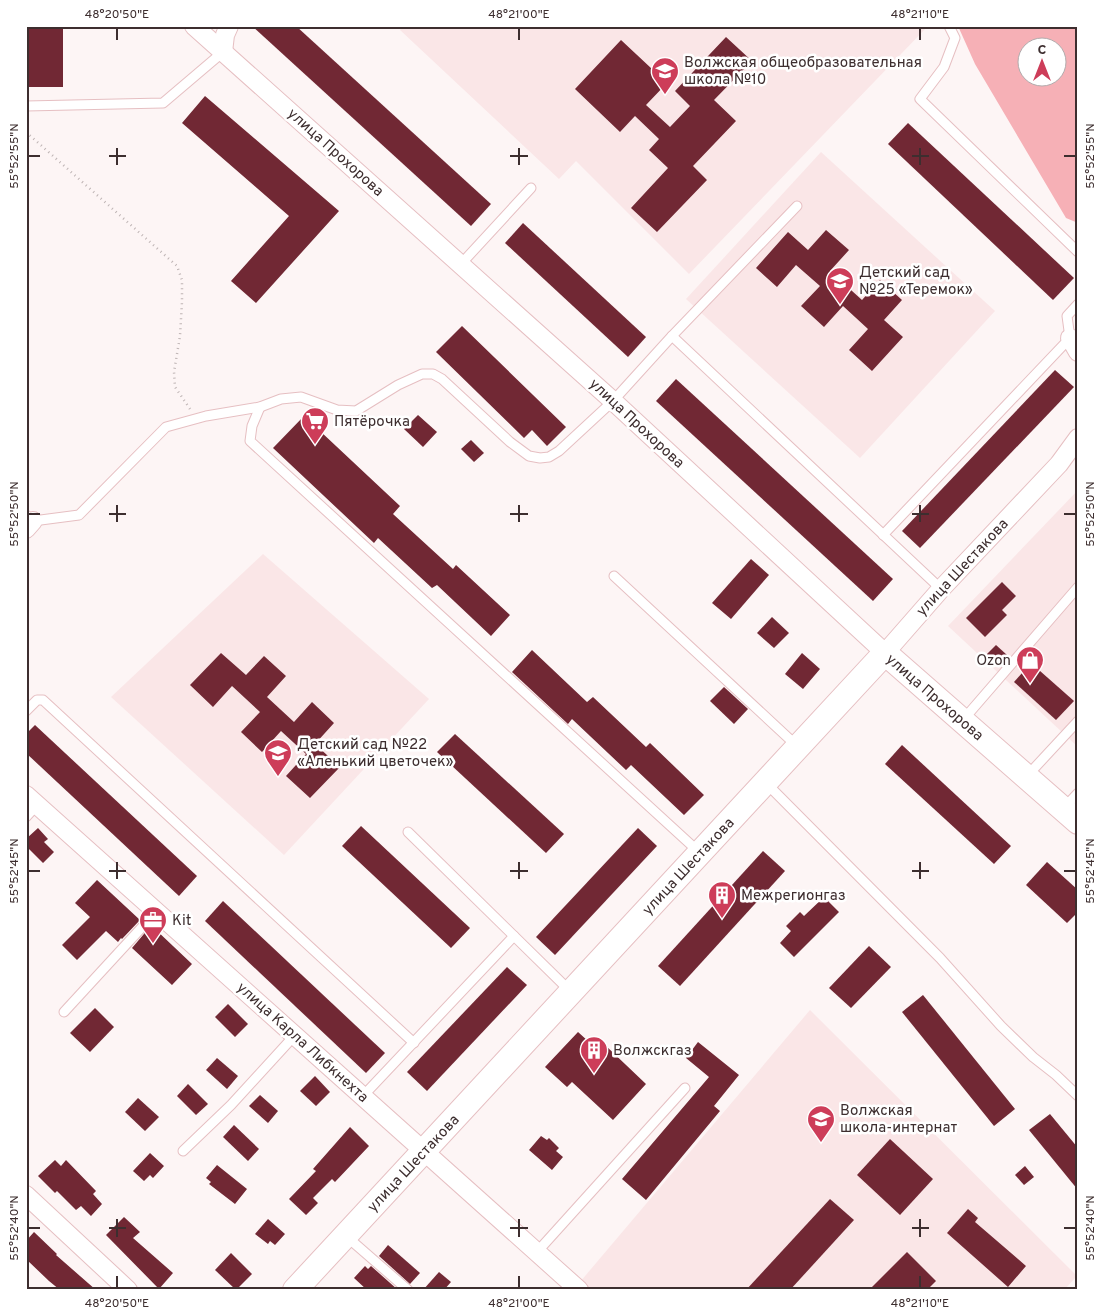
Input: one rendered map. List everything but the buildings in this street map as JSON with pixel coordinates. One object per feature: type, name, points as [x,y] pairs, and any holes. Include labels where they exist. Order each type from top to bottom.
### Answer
[{"type":"main road","name":"улица Прохорова","points":[[885,653],[1026,777],[1073,808]]},
{"type":"main road","name":"улица Шестакова","points":[[295,1290],[885,653]]},
{"type":"street","name":"улица Прохорова","points":[[194,26],[613,401],[885,653]]},
{"type":"street","points":[[223,52],[225,35],[229,26]]},
{"type":"street","name":"улица Шестакова","points":[[885,653],[941,588],[1060,464],[1078,438]]},
{"type":"street","name":"улица Карла Либкнехта","points":[[30,806],[156,912],[579,1290]]},
{"type":"street","points":[[26,1195],[128,1290]]},
{"type":"lane","points":[[948,26],[955,38],[944,67],[920,99],[1078,252]]},
{"type":"lane","points":[[26,106],[163,104],[223,52]]},
{"type":"lane","points":[[461,264],[531,188]]},
{"type":"lane","points":[[28,522],[79,515],[166,427],[197,418],[260,407],[281,399],[301,397],[337,410],[356,410],[398,385],[422,374],[433,374],[442,380],[528,456],[550,457],[559,452],[613,401],[672,336],[797,206]]},
{"type":"lane","points":[[883,534],[1074,345],[1067,316],[1078,304]]},
{"type":"lane","points":[[672,336],[941,588]]},
{"type":"lane","points":[[260,407],[252,426],[250,441],[700,853]]},
{"type":"lane","points":[[614,576],[798,747]]},
{"type":"lane","points":[[963,720],[1078,587]]},
{"type":"lane","points":[[26,711],[37,700],[43,700],[414,1043]]},
{"type":"lane","points":[[1026,777],[1078,721]]},
{"type":"lane","points":[[766,783],[940,958],[1001,1026],[1078,1096]]},
{"type":"lane","points":[[408,832],[571,992]]},
{"type":"lane","points":[[64,1012],[156,912]]},
{"type":"lane","points":[[363,1096],[514,936]]},
{"type":"lane","points":[[183,1151],[231,1105],[295,1035]]},
{"type":"lane","points":[[537,1252],[685,1088]]},
{"type":"lane","points":[[345,1236],[408,1290]]},
{"type":"path","points":[[26,132],[177,266],[182,280],[182,302],[180,336],[174,372],[175,387],[197,418]]},
{"type":"shaded area","name":"Волжская общеобразовательная школа №10","points":[[403,26],[928,26],[689,274],[576,161],[559,179],[400,30]]},
{"type":"shaded area","points":[[958,26],[1078,26],[1078,223],[1066,218],[975,64]]},
{"type":"shaded area","name":"Детский сад №25 «Теремок»","points":[[821,152],[995,311],[860,458],[686,299]]},
{"type":"shaded area","points":[[1078,490],[1078,747],[948,626]]},
{"type":"shaded area","name":"Детский сад №22 «Аленький цветочек»","points":[[263,554],[429,699],[284,855],[111,697]]},
{"type":"shaded area","name":"Волжская школа-интернат","points":[[810,1010],[1077,1276],[1064,1290],[589,1290],[580,1282]]},
{"type":"place","name":"Волжская общеобразовательная школа №10","points":[[665,95]]},
{"type":"place","name":"Детский сад №25 «Теремок»","points":[[840,305]]},
{"type":"place","name":"Пятёрочка","points":[[315,445]]},
{"type":"place","name":"Ozon","points":[[1030,684]]},
{"type":"place","name":"Детский сад №22 «Аленький цветочек»","points":[[278,777]]},
{"type":"place","name":"Межрегионгаз","points":[[722,919]]},
{"type":"place","name":"Kit","points":[[153,944]]},
{"type":"place","name":"Волжскгаз","points":[[594,1074]]},
{"type":"place","name":"Волжская школа-интернат","points":[[821,1143]]}]
